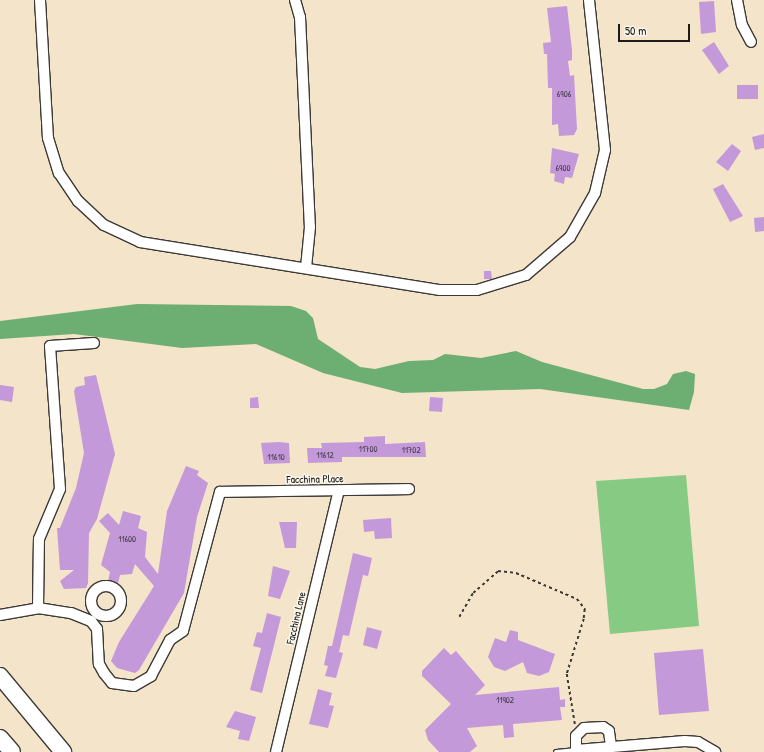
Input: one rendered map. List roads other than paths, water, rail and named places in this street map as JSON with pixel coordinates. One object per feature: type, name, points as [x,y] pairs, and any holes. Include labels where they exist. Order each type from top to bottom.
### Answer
[{"type":"main road","points":[[0,676],[63,752]]},
{"type":"main road","points":[[0,738],[12,752]]},
{"type":"street","points":[[40,0],[48,138],[59,173],[78,201],[104,225],[140,242],[440,290],[477,290],[526,275],[570,237],[595,193],[605,150],[589,0]]},
{"type":"street","points":[[295,0],[300,17],[310,227],[306,268]]},
{"type":"street","points":[[736,0],[742,25],[751,42]]},
{"type":"street","points":[[0,615],[38,608],[39,539],[60,489],[50,346],[94,343]]},
{"type":"street","name":"Facchina Place","points":[[38,608],[94,618],[97,629],[100,676],[112,683],[134,686],[144,682],[151,676],[170,640],[184,631],[220,492],[409,489]]},
{"type":"street","name":"Facchina Lane","points":[[276,752],[339,490]]},
{"type":"street","points":[[611,746],[609,731],[603,727],[584,728],[576,736],[576,750],[685,741],[698,742],[715,752]]},
{"type":"lane","points":[[556,752],[576,750]]}]
